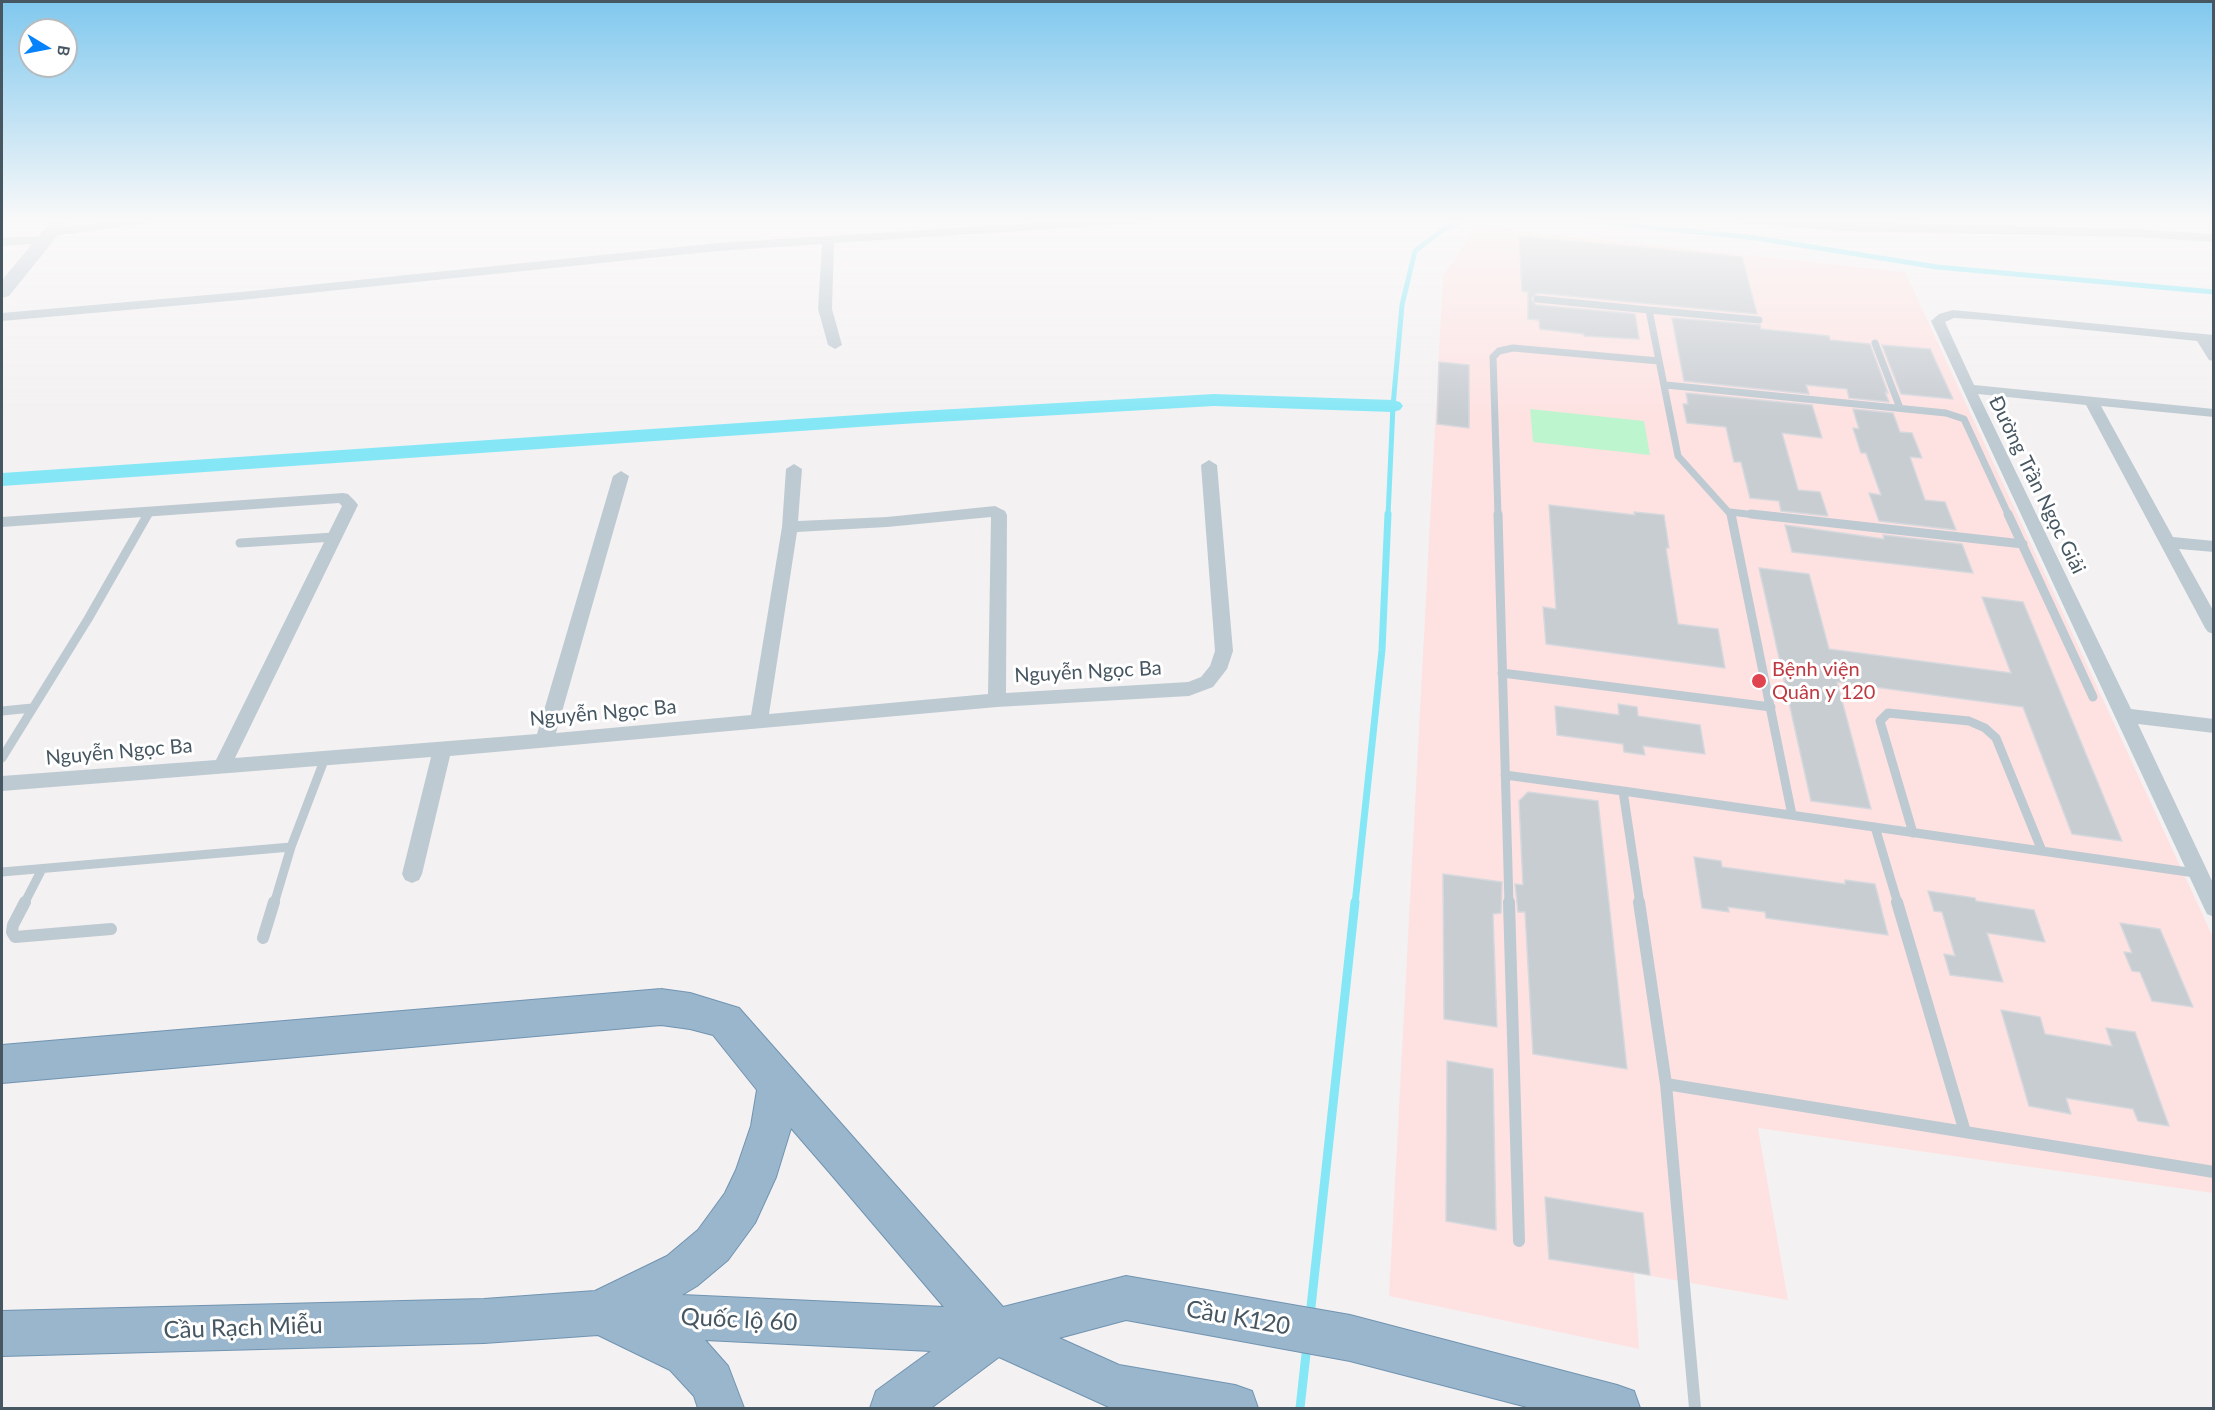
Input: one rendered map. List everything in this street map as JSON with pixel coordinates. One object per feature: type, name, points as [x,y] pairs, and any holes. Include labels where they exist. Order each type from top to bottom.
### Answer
[{"type":"highway","points":[[2,1064],[661,1007],[690,1011],[725,1021],[778,1085],[845,1158],[995,1332],[1117,1388],[1235,1408]]},
{"type":"highway","points":[[599,1313],[682,1271],[713,1245],[740,1208],[754,1177],[771,1126],[778,1085]]},
{"type":"highway","name":"Cầu K120","points":[[995,1332],[1126,1298],[1350,1338],[1617,1408]]},
{"type":"highway","points":[[599,1313],[686,1354],[712,1382],[721,1408]]},
{"type":"highway","name":"Quốc lộ 60","points":[[484,1321],[599,1313],[995,1332]]},
{"type":"highway","name":"Cầu Rạch Miễu","points":[[2,1334],[484,1321]]},
{"type":"highway","points":[[893,1408],[995,1332]]},
{"type":"street","points":[[2,317],[350,285]]},
{"type":"street","points":[[826,285],[825,309],[835,345]]},
{"type":"street","points":[[834,285],[834,293]]},
{"type":"street","name":"Đường Trần Ngọc Giải","points":[[2208,338],[1986,316],[1953,314],[1944,316],[1938,321],[1968,389],[2204,874],[2214,908]]},
{"type":"street","points":[[2208,338],[2214,357]]},
{"type":"street","points":[[1968,389],[2214,413]]},
{"type":"street","points":[[2091,401],[2214,628]]},
{"type":"street","name":"Nguyễn Ngọc Ba","points":[[2,784],[544,741],[997,700],[1189,689],[1207,682],[1218,669],[1224,651],[1209,465]]},
{"type":"street","points":[[759,721],[790,527],[794,469]]},
{"type":"street","points":[[544,741],[621,476]]},
{"type":"street","points":[[2,522],[343,498],[350,505],[222,766]]},
{"type":"street","points":[[790,527],[886,522],[995,511],[999,515],[997,700]]},
{"type":"street","points":[[2167,542],[2214,547]]},
{"type":"street","points":[[2125,715],[2214,726]]},
{"type":"street","points":[[412,874],[442,749]]},
{"type":"lane","points":[[1537,299],[1759,320]]},
{"type":"lane","points":[[1649,310],[1666,385],[1678,456],[1730,512],[1734,521],[1792,815]]},
{"type":"lane","points":[[1875,343],[1900,408]]},
{"type":"lane","points":[[1519,1241],[1493,357],[1499,351],[1513,348],[1659,361]]},
{"type":"lane","points":[[1666,385],[1946,413],[1964,419],[2093,697]]},
{"type":"lane","points":[[2,758],[88,619],[149,512]]},
{"type":"lane","points":[[1730,512],[2023,544]]},
{"type":"lane","points":[[240,543],[334,537]]},
{"type":"lane","points":[[1502,673],[1771,707]]},
{"type":"lane","points":[[2,711],[32,708]]},
{"type":"lane","points":[[1913,833],[1880,721],[1888,713],[1969,721],[1985,728],[1996,738],[2042,851]]},
{"type":"lane","points":[[263,938],[291,847],[326,758]]},
{"type":"lane","points":[[1504,775],[2204,874]]},
{"type":"lane","points":[[1623,791],[1666,1084],[1695,1408]]},
{"type":"lane","points":[[1875,827],[1965,1132]]},
{"type":"lane","points":[[2,872],[291,847]]},
{"type":"lane","points":[[42,869],[13,926],[12,932],[15,938],[111,929]]},
{"type":"lane","points":[[1666,1084],[2214,1172]]},
{"type":"shaded area","name":"Bệnh viện Quân y 120","points":[[1443,285],[1911,285],[2213,937],[2213,1193],[1758,1128],[1788,1300],[1634,1273],[1639,1349],[1389,1296]]},
{"type":"green space","points":[[1530,409],[1644,421],[1650,455],[1533,442]]},
{"type":"building","points":[[1522,285],[1749,285],[1757,314],[1537,293],[1531,299],[1536,305],[1635,314],[1639,339],[1584,336],[1584,334],[1540,329],[1539,320],[1528,319],[1528,292],[1522,291]]},
{"type":"building","points":[[1672,318],[1760,325],[1761,329],[1829,336],[1830,340],[1870,344],[1888,393],[1885,392],[1889,402],[1849,398],[1847,389],[1806,385],[1809,394],[1684,381]]},
{"type":"building","points":[[1882,345],[1930,349],[1953,399],[1901,394]]},
{"type":"building","points":[[1439,362],[1469,365],[1469,428],[1437,424]]},
{"type":"building","points":[[1686,393],[1812,405],[1822,438],[1782,433],[1798,490],[1820,492],[1828,516],[1781,511],[1779,501],[1750,498],[1741,462],[1734,462],[1726,427],[1687,423],[1683,404],[1688,404]]},
{"type":"building","points":[[1853,409],[1893,413],[1900,432],[1912,433],[1922,458],[1910,457],[1925,500],[1945,502],[1956,530],[1879,521],[1869,493],[1881,495],[1866,453],[1861,453],[1853,428],[1859,429]]},
{"type":"building","points":[[1549,505],[1635,515],[1634,512],[1664,515],[1669,548],[1666,548],[1678,624],[1718,629],[1725,668],[1546,644],[1543,607],[1556,609]]},
{"type":"building","points":[[1785,525],[1884,539],[1883,535],[1962,544],[1973,573],[1792,552]]},
{"type":"building","points":[[1759,568],[1809,574],[1829,649],[2011,673],[1982,597],[2023,602],[2122,841],[2072,834],[2023,707],[1837,682],[1871,809],[1811,801]]},
{"type":"building","points":[[1618,704],[1637,707],[1638,716],[1700,725],[1705,754],[1643,746],[1645,755],[1624,752],[1623,744],[1557,735],[1555,706],[1619,715]]},
{"type":"building","points":[[1528,792],[1598,801],[1627,1069],[1533,1054],[1525,912],[1518,912],[1515,884],[1523,885],[1519,801]]},
{"type":"building","points":[[1694,857],[1721,861],[1722,867],[1845,884],[1845,880],[1875,884],[1888,935],[1766,918],[1765,912],[1728,907],[1729,912],[1702,908]]},
{"type":"building","points":[[1443,874],[1502,882],[1501,913],[1493,914],[1497,1027],[1444,1019]]},
{"type":"building","points":[[1928,891],[2034,910],[2045,942],[1987,933],[2003,982],[1950,975],[1944,954],[1955,956],[1942,912],[1934,911]]},
{"type":"building","points":[[2120,923],[2160,929],[2193,1007],[2152,1001],[2140,972],[2132,971],[2124,952],[2132,953]]},
{"type":"building","points":[[2001,1010],[2040,1017],[2045,1034],[2112,1046],[2106,1028],[2135,1032],[2169,1126],[2138,1121],[2133,1109],[2066,1098],[2071,1114],[2029,1106]]},
{"type":"building","points":[[1447,1061],[1493,1069],[1496,1230],[1446,1221]]},
{"type":"building","points":[[1545,1197],[1643,1213],[1650,1275],[1549,1259]]},
{"type":"waterway","points":[[1388,516],[1393,406],[1402,305],[1407,285]]},
{"type":"waterway","points":[[2134,285],[2214,292]]},
{"type":"waterway","points":[[2,480],[902,418],[1214,400],[1393,406]]},
{"type":"waterway","points":[[1355,904],[1382,650],[1388,514]]},
{"type":"waterway","points":[[1310,1316],[1355,902]]},
{"type":"waterway","points":[[1300,1408],[1307,1345]]},
{"type":"place","name":"Bệnh viện Quân y 120","points":[[1759,681]]}]
